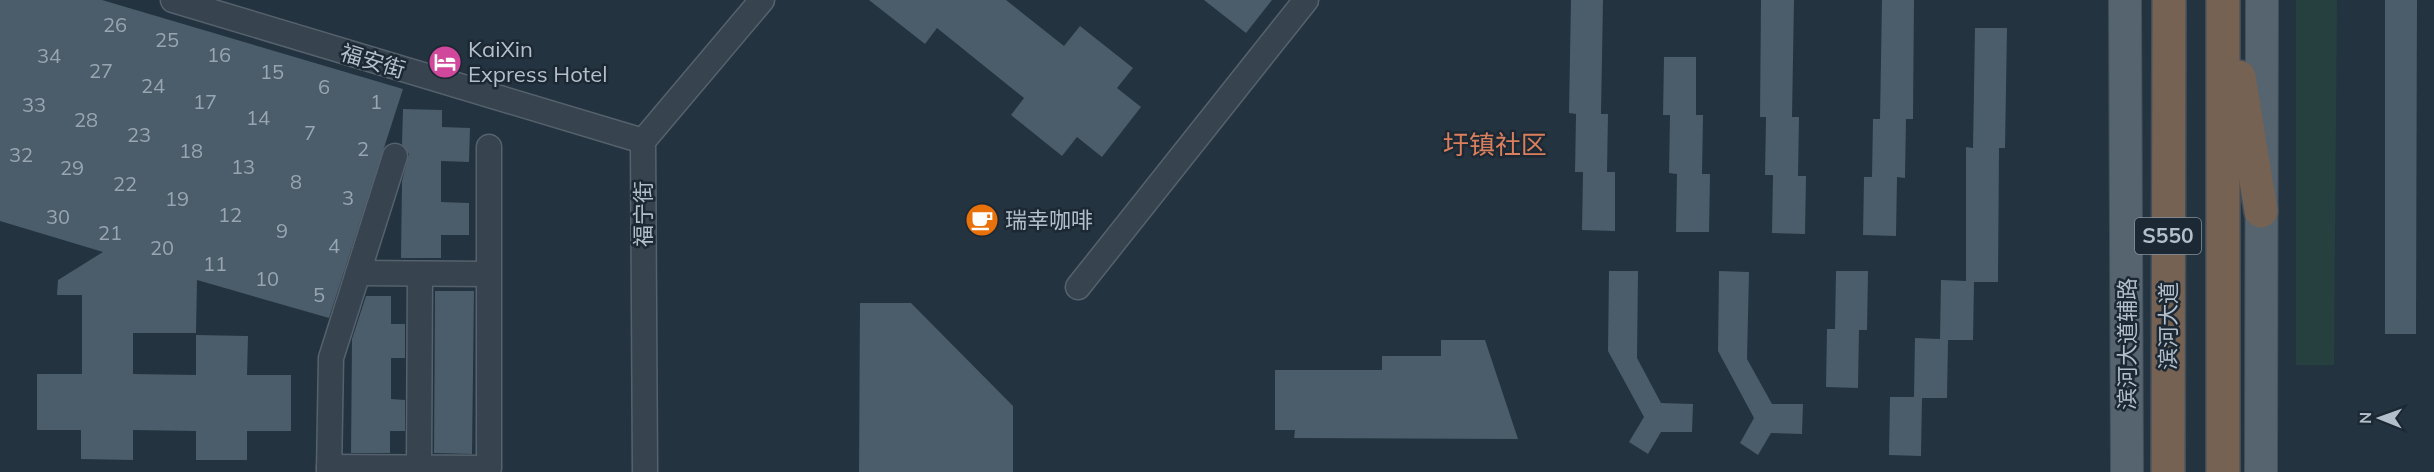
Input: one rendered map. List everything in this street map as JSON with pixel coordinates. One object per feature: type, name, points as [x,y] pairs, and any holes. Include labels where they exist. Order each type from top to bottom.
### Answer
[{"type":"highway","name":"滨河大道","points":[[2168,472],[2169,0]]},
{"type":"highway","points":[[2225,0],[2261,211]]},
{"type":"highway","name":"S550","points":[[2223,472],[2225,0]]},
{"type":"main road","name":"滨河大道辅路","points":[[2125,0],[2127,472]]},
{"type":"main road","points":[[2262,0],[2263,463]]},
{"type":"street","name":"福安街","points":[[174,0],[643,141]]},
{"type":"street","points":[[643,141],[762,0]]},
{"type":"street","points":[[1078,287],[1306,0]]},
{"type":"street","name":"福宁街","points":[[643,141],[645,472]]},
{"type":"street","points":[[395,156],[331,358],[329,470],[489,468],[489,147]]},
{"type":"street","points":[[358,273],[489,274]]},
{"type":"street","points":[[419,468],[420,274]]},
{"type":"green space","points":[[2296,0],[2337,0],[2334,365],[2296,365]]},
{"type":"building","points":[[0,0],[102,0],[403,89],[329,318],[197,280],[196,333],[133,333],[133,374],[196,375],[196,335],[248,336],[247,375],[291,375],[291,431],[247,431],[247,460],[196,460],[196,431],[133,430],[133,460],[81,459],[81,430],[37,430],[37,374],[82,374],[82,295],[57,295],[58,280],[103,252],[0,221]]},
{"type":"building","points":[[869,0],[1006,0],[1064,46],[1080,26],[1133,68],[1117,88],[1141,107],[1102,157],[1077,137],[1062,156],[1011,115],[1024,98],[937,28],[925,44]]},
{"type":"building","points":[[1204,0],[1272,0],[1246,33]]},
{"type":"building","points":[[1571,0],[1603,0],[1601,114],[1608,114],[1607,172],[1615,172],[1615,231],[1582,230],[1583,172],[1575,172],[1576,114],[1569,113]]},
{"type":"building","points":[[1761,0],[1794,0],[1792,117],[1799,117],[1798,176],[1806,176],[1805,234],[1772,233],[1773,175],[1765,175],[1766,117],[1760,117]]},
{"type":"building","points":[[1882,0],[1914,0],[1913,119],[1906,119],[1905,178],[1897,177],[1896,236],[1863,235],[1864,177],[1872,177],[1873,119],[1880,119]]},
{"type":"building","points":[[2385,0],[2417,0],[2416,334],[2385,334]]},
{"type":"building","points":[[1975,28],[2007,28],[2005,148],[1999,148],[1998,282],[1974,282],[1973,340],[1948,340],[1947,398],[1922,398],[1921,456],[1889,455],[1890,397],[1914,397],[1915,338],[1940,339],[1941,280],[1966,281],[1966,147],[1973,148]]},
{"type":"building","points":[[1664,57],[1696,57],[1696,115],[1703,115],[1702,174],[1710,174],[1709,232],[1676,232],[1677,174],[1669,173],[1670,115],[1663,115]]},
{"type":"building","points":[[403,109],[442,110],[442,127],[470,128],[469,162],[441,161],[441,202],[469,203],[469,235],[441,235],[441,258],[401,258],[402,181],[409,154],[402,144]]},
{"type":"building","points":[[1609,271],[1638,271],[1637,358],[1661,403],[1693,404],[1692,432],[1661,432],[1648,454],[1629,442],[1644,417],[1608,351]]},
{"type":"building","points":[[1719,271],[1749,272],[1747,359],[1772,404],[1803,404],[1802,434],[1771,433],[1758,455],[1740,443],[1754,418],[1718,351]]},
{"type":"building","points":[[1836,271],[1868,271],[1867,330],[1859,330],[1858,388],[1826,387],[1827,329],[1835,329]]},
{"type":"building","points":[[435,291],[474,291],[472,454],[434,453]]},
{"type":"building","points":[[366,296],[391,296],[391,324],[405,324],[405,358],[391,358],[391,399],[405,400],[405,431],[390,431],[390,453],[351,453],[352,339]]},
{"type":"building","points":[[860,303],[911,303],[1013,406],[1013,472],[859,472]]},
{"type":"building","points":[[1441,340],[1485,340],[1518,439],[1294,438],[1295,430],[1275,430],[1275,370],[1382,370],[1382,356],[1441,356]]},
{"type":"place","name":"KaiXin Express Hotel","points":[[445,62]]},
{"type":"place","name":"瑞幸咖啡","points":[[982,220]]},
{"type":"district","name":"圩镇社区","points":[[1495,145]]}]
